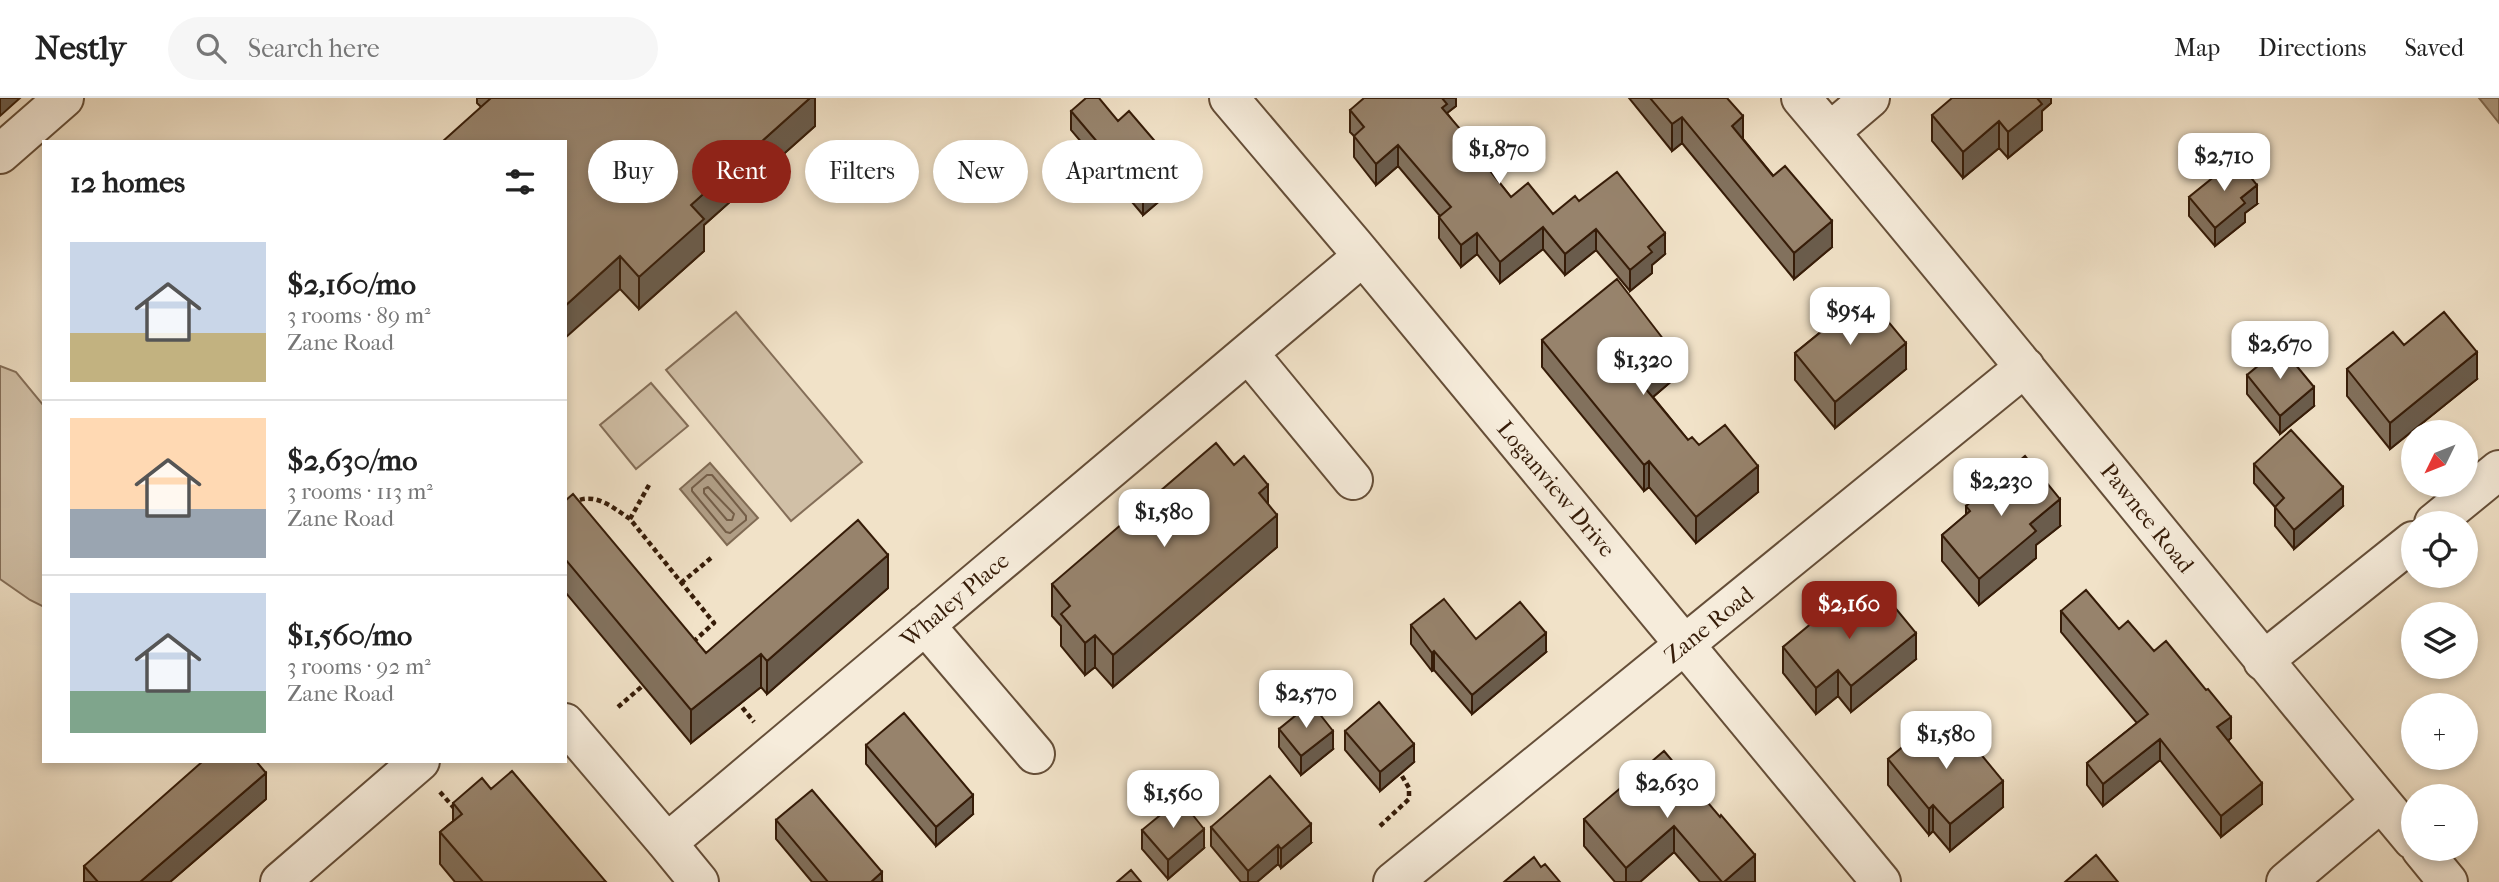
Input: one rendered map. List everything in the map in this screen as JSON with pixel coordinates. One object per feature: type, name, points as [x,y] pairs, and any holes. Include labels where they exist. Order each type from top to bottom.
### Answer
[{"type":"street","points":[[0,154],[64,98]]},
{"type":"street","name":"Loganview Drive","points":[[1229,98],[1686,644],[1881,882]]},
{"type":"street","name":"Pawnee Road","points":[[1801,98],[2401,826]]},
{"type":"street","points":[[1830,132],[1870,98]]},
{"type":"street","name":"Whaley Place","points":[[667,843],[1363,256]]},
{"type":"street","points":[[1249,354],[1353,480]]},
{"type":"street","name":"Zane Road","points":[[1394,882],[2025,367]]},
{"type":"street","points":[[2449,511],[2499,470]]},
{"type":"street","points":[[2263,661],[2401,551]]},
{"type":"street","points":[[925,625],[1035,754]]},
{"type":"street","points":[[567,725],[699,882]]},
{"type":"street","points":[[291,878],[418,763]]},
{"type":"street","points":[[2286,882],[2381,802]]},
{"type":"street","points":[[2431,861],[2448,882]]},
{"type":"path","points":[[630,519],[649,485]]},
{"type":"path","points":[[567,506],[585,498],[604,501],[630,519],[714,623],[690,644]]},
{"type":"path","points":[[681,583],[711,558]]},
{"type":"path","points":[[618,706],[649,680]]},
{"type":"path","points":[[731,694],[756,724]]},
{"type":"path","points":[[1380,826],[1409,799],[1409,788],[1402,776]]},
{"type":"shaded area","points":[[736,312],[862,462],[791,521],[666,370]]},
{"type":"shaded area","points":[[0,366],[16,372],[42,404],[42,606],[0,579]]},
{"type":"shaded area","points":[[651,383],[688,426],[636,469],[600,425]]},
{"type":"water","points":[[2479,98],[2499,98],[2499,123]]},
{"type":"water","points":[[710,463],[758,518],[727,545],[680,489]]},
{"type":"building","points":[[491,98],[810,98],[763,140],[692,140],[693,203],[691,205],[704,219],[639,277],[620,256],[567,304],[567,140],[444,140]]},
{"type":"building","points":[[1086,98],[1099,98],[1118,121],[1129,111],[1154,140],[1096,140],[1071,111]]},
{"type":"building","points":[[1364,98],[1442,98],[1447,104],[1442,108],[1478,150],[1475,152],[1511,197],[1528,183],[1553,214],[1575,196],[1579,201],[1617,172],[1665,233],[1648,247],[1652,252],[1630,270],[1596,229],[1565,254],[1543,227],[1500,262],[1477,233],[1461,245],[1439,217],[1451,207],[1398,145],[1376,164],[1354,136],[1364,127],[1350,110]]},
{"type":"building","points":[[1650,98],[1727,98],[1743,116],[1732,126],[1773,176],[1785,166],[1832,221],[1794,253],[1682,117],[1672,124]]},
{"type":"building","points":[[1952,98],[2037,98],[2042,104],[2008,132],[1999,121],[1963,152],[1932,115]]},
{"type":"building","points":[[2236,159],[2257,185],[2241,198],[2245,203],[2215,228],[2189,197]]},
{"type":"building","points":[[1617,279],[1674,353],[1640,382],[1688,440],[1692,437],[1699,445],[1725,425],[1758,466],[1696,517],[1649,461],[1644,465],[1542,340]]},
{"type":"building","points":[[1862,290],[1906,343],[1835,402],[1795,353],[1838,318],[1834,313]]},
{"type":"building","points":[[2444,312],[2477,352],[2390,423],[2347,369],[2393,332],[2404,345]]},
{"type":"building","points":[[2281,347],[2314,387],[2280,416],[2247,375]]},
{"type":"building","points":[[2291,430],[2343,487],[2294,530],[2275,507],[2284,498],[2254,464]]},
{"type":"building","points":[[1216,443],[1234,465],[1244,456],[1268,485],[1259,493],[1277,515],[1113,655],[1095,635],[1085,643],[1061,614],[1070,606],[1052,584]]},
{"type":"building","points":[[2025,456],[2060,499],[2030,524],[2036,531],[1979,579],[1942,535],[1970,511],[1966,506]]},
{"type":"building","points":[[573,494],[706,653],[858,520],[888,555],[767,661],[761,654],[691,710],[567,561],[567,499]]},
{"type":"building","points":[[2086,590],[2119,629],[2128,621],[2154,651],[2166,641],[2231,717],[2217,727],[2262,783],[2221,816],[2160,739],[2103,784],[2087,763],[2148,714],[2061,611]]},
{"type":"building","points":[[1883,593],[1916,633],[1851,686],[1838,670],[1816,688],[1783,647],[1842,598],[1855,615]]},
{"type":"building","points":[[1444,599],[1476,639],[1520,602],[1546,633],[1472,695],[1434,651],[1432,653],[1411,625]]},
{"type":"building","points":[[1379,702],[1414,744],[1380,772],[1345,731]]},
{"type":"building","points":[[1311,703],[1333,731],[1301,756],[1279,729]]},
{"type":"building","points":[[904,713],[973,795],[936,827],[866,745]]},
{"type":"building","points":[[1955,723],[2003,781],[1950,824],[1933,805],[1929,809],[1888,759],[1928,726],[1938,737]]},
{"type":"building","points":[[1664,751],[1755,855],[1724,882],[1674,826],[1626,868],[1584,819]]},
{"type":"building","points":[[201,763],[258,763],[266,773],[140,882],[98,882],[84,866]]},
{"type":"building","points":[[512,771],[606,882],[483,882],[440,832],[462,814],[453,803],[482,778],[491,789]]},
{"type":"building","points":[[1270,776],[1311,824],[1281,849],[1278,845],[1248,871],[1211,827]]},
{"type":"building","points":[[812,790],[882,872],[871,882],[828,882],[776,820]]},
{"type":"building","points":[[1180,799],[1204,829],[1168,860],[1142,830]]},
{"type":"building","points":[[2096,855],[2118,882],[2065,882]]},
{"type":"building","points":[[1534,857],[1541,867],[1545,864],[1560,882],[1504,882]]},
{"type":"building","points":[[1131,870],[1141,882],[1117,882]]}]
